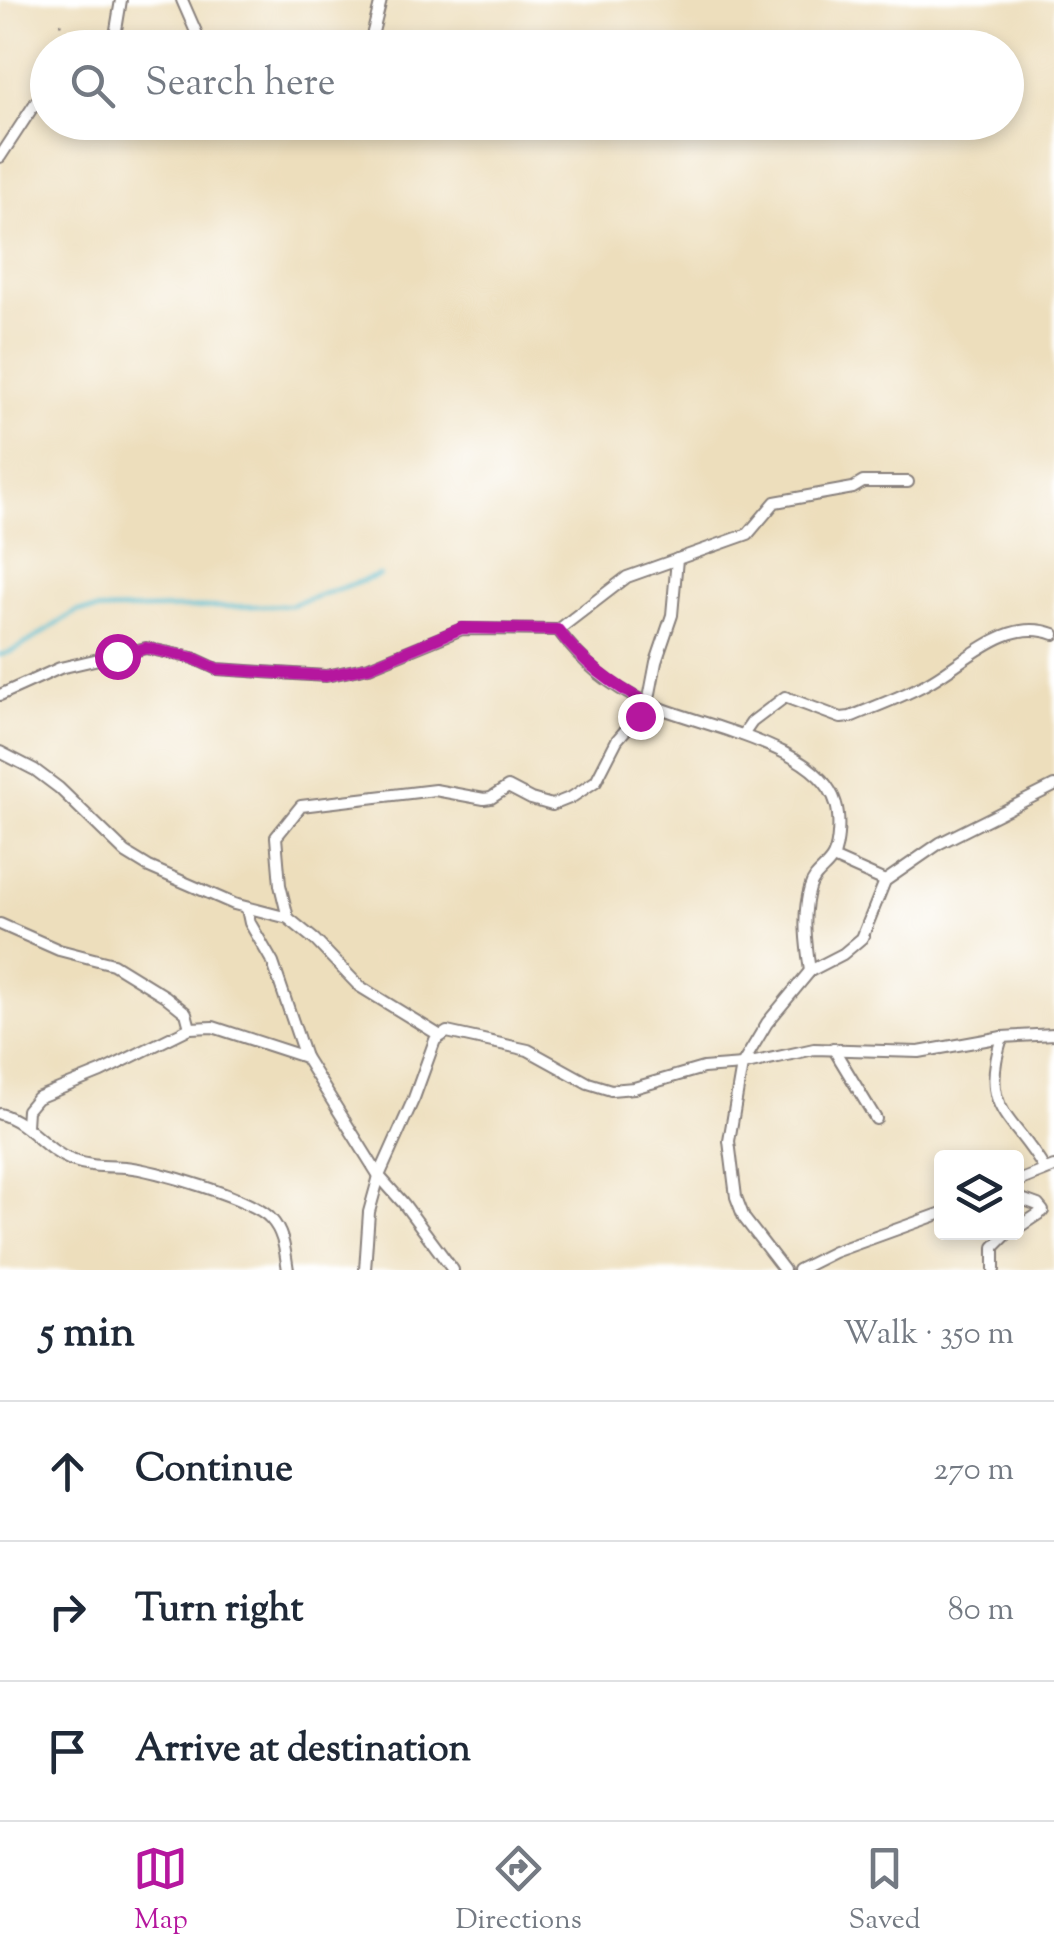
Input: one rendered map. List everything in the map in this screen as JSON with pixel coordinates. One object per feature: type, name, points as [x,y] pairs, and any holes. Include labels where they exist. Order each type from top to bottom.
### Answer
[{"type":"street","points":[[116,30],[121,0]]},
{"type":"street","points":[[182,0],[195,30]]},
{"type":"street","points":[[374,30],[381,0]]},
{"type":"street","points":[[0,157],[30,111]]},
{"type":"street","points":[[0,695],[60,668],[146,648],[193,658],[217,669],[326,676],[369,667],[462,628],[558,630],[627,578],[748,534],[776,502],[853,488],[863,482],[908,482]]},
{"type":"street","points":[[288,918],[280,885],[276,837],[301,806],[435,790],[484,799],[508,787],[543,804],[560,803],[596,781],[608,753],[648,704],[656,662],[672,615],[677,559]]},
{"type":"street","points":[[558,630],[601,676],[648,704],[743,735],[785,754],[824,782],[837,806],[833,858],[815,875],[810,889],[806,916],[810,972]]},
{"type":"street","points":[[743,735],[752,722],[785,698],[841,718],[850,717],[922,686],[988,642],[1024,631],[1046,630],[1054,634]]},
{"type":"street","points":[[0,752],[59,788],[126,853],[170,877],[247,909],[262,909],[288,918],[359,986],[439,1035],[462,1034],[528,1050],[588,1083],[610,1090],[790,1053],[833,1048],[919,1052],[1002,1037],[1054,1034]]},
{"type":"street","points":[[784,1270],[744,1218],[736,1197],[730,1129],[742,1064],[760,1032],[810,972],[862,938],[885,881],[940,843],[1054,786]]},
{"type":"street","points":[[833,858],[885,881]]},
{"type":"street","points":[[247,909],[250,923],[273,963],[305,1057],[379,1176],[412,1213],[453,1270]]},
{"type":"street","points":[[0,924],[59,950],[114,964],[186,1014],[190,1028]]},
{"type":"street","points":[[26,1126],[27,1110],[36,1098],[101,1072],[190,1028],[212,1027],[305,1057]]},
{"type":"street","points":[[365,1270],[369,1212],[379,1176],[439,1035]]},
{"type":"street","points":[[1002,1037],[993,1074],[998,1104],[1050,1169],[1024,1179]]},
{"type":"street","points":[[833,1048],[876,1119]]},
{"type":"street","points":[[0,1114],[26,1126],[48,1147],[73,1161],[157,1174],[262,1210],[279,1231],[288,1270]]},
{"type":"street","points":[[1024,1200],[1043,1208],[1024,1224]]},
{"type":"street","points":[[798,1270],[834,1252],[934,1216]]},
{"type":"street","points":[[994,1270],[994,1247],[1001,1240]]},
{"type":"path","points":[[60,23],[62,30]]},
{"type":"waterway","points":[[0,655],[17,649],[78,611],[291,605],[380,575]]},
{"type":"route","points":[[117,656],[146,648],[193,658],[217,669],[326,676],[369,667],[462,628],[558,630],[601,676],[648,704],[640,716]]}]
